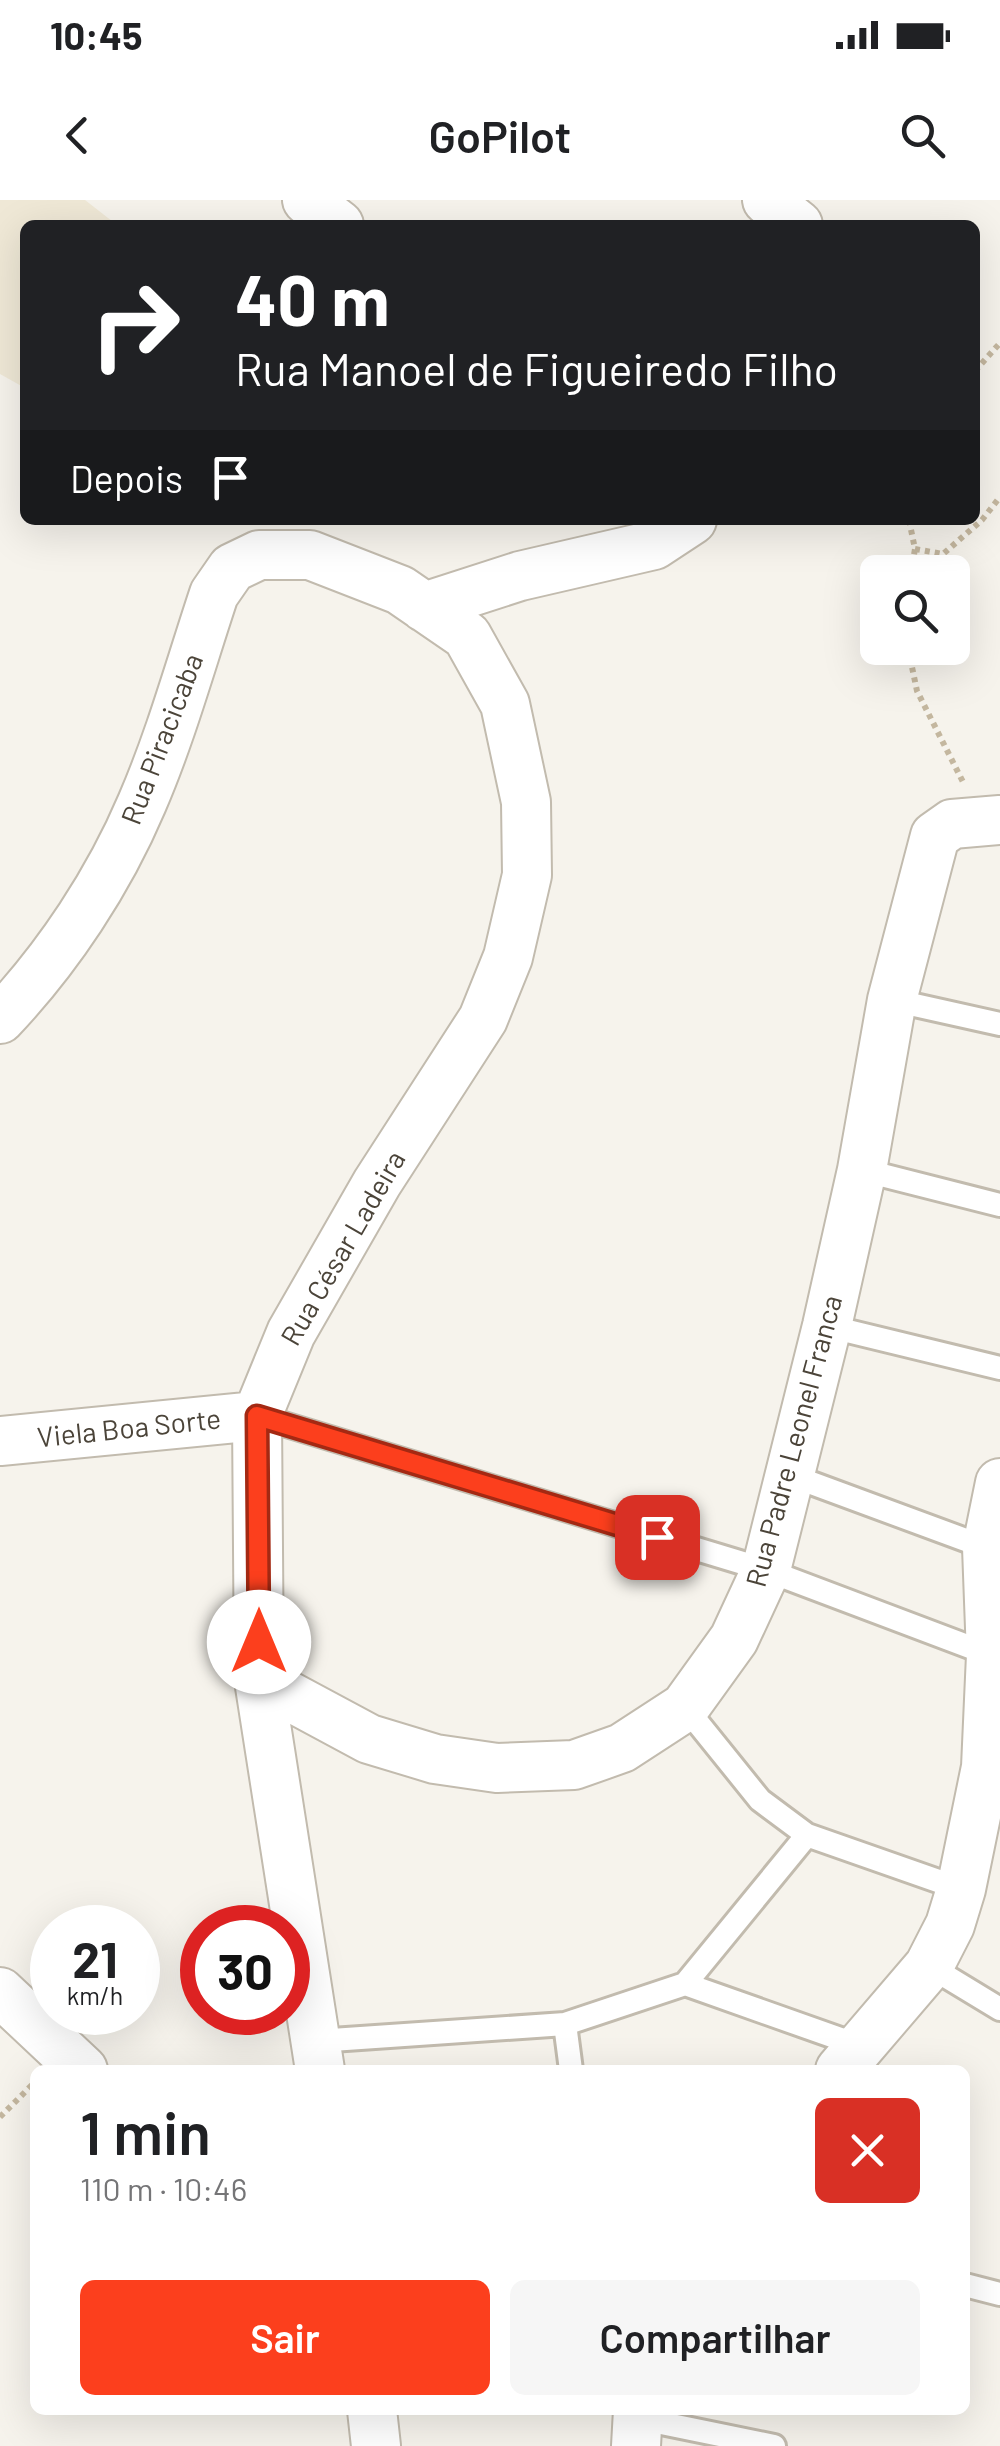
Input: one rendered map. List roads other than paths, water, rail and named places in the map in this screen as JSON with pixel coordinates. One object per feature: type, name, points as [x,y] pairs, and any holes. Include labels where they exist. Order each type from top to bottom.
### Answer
[{"type":"street","points":[[307,200],[333,220]]},
{"type":"street","points":[[767,200],[792,220]]},
{"type":"street","points":[[424,606],[520,576],[654,544],[684,525]]},
{"type":"street","name":"Rua Piracicaba","points":[[0,1019],[39,977],[80,915],[142,804],[214,594],[232,568],[259,554],[310,556]]},
{"type":"street","name":"Rua César Ladeira","points":[[310,556],[400,590],[467,636],[504,704],[526,802],[526,875],[508,957],[483,1019],[377,1183],[291,1332],[257,1416],[259,1680],[318,2056]]},
{"type":"street","name":"Rua Padre Leonel Franca","points":[[259,1680],[370,1739],[435,1759],[497,1768],[574,1764],[622,1748],[685,1708],[734,1639],[766,1570],[862,1170],[892,1000],[935,836],[952,824],[990,820]]},
{"type":"street","name":"Viela Boa Sorte","points":[[0,1441],[257,1416]]},
{"type":"street","points":[[851,2059],[929,1966],[950,1926],[993,1771],[993,1550],[1000,1482]]},
{"type":"street","points":[[0,1992],[78,2065]]},
{"type":"street","points":[[373,2415],[376,2446]]},
{"type":"lane","points":[[892,1000],[1000,1024]]},
{"type":"lane","points":[[862,1170],[1000,1205]]},
{"type":"lane","points":[[827,1326],[1000,1368]]},
{"type":"lane","points":[[257,1416],[766,1570],[991,1655]]},
{"type":"lane","points":[[787,1474],[993,1550]]},
{"type":"lane","points":[[685,1708],[760,1800],[807,1835],[961,1890]]},
{"type":"lane","points":[[318,2056],[565,2024],[685,1984],[807,1835]]},
{"type":"lane","points":[[929,1966],[1000,2009]]},
{"type":"lane","points":[[685,1984],[851,2059]]},
{"type":"lane","points":[[565,2024],[570,2065]]},
{"type":"lane","points":[[970,2286],[1000,2294]]},
{"type":"lane","points":[[637,2425],[774,2446]]}]
